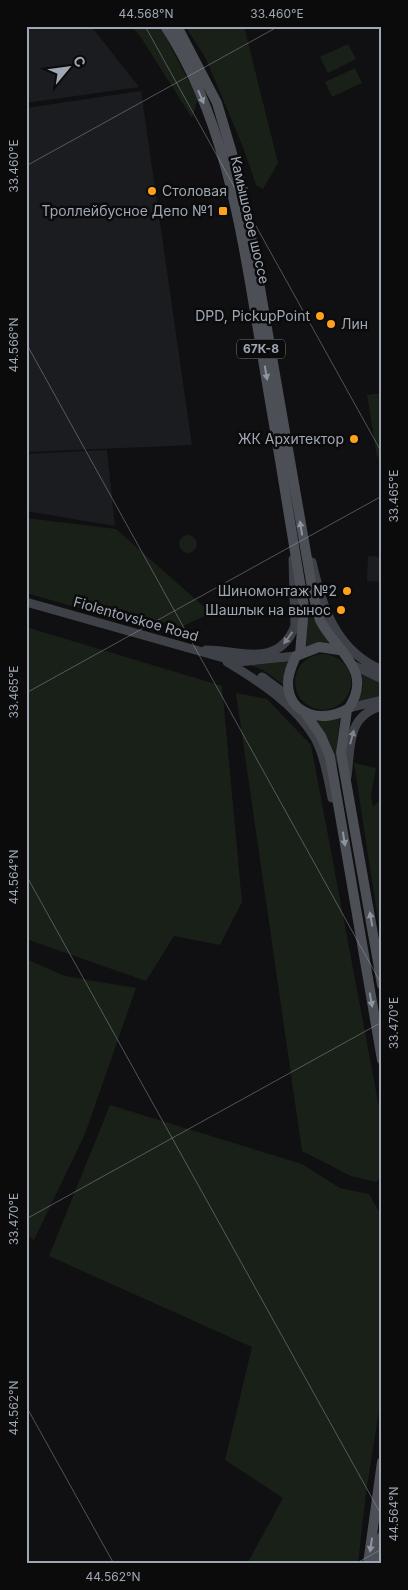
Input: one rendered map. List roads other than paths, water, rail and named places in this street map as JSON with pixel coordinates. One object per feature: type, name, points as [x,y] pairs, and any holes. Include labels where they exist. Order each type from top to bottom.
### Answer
[{"type":"main road","name":"Камышовое шоссе","points":[[165,26],[181,52],[212,122],[231,192],[253,299],[304,607],[298,655],[289,675],[288,684],[292,699]]},
{"type":"main road","name":"67К-8","points":[[177,26],[217,103],[242,190],[313,593],[320,619],[339,650],[355,666]]},
{"type":"main road","points":[[193,650],[264,654],[281,647],[291,636],[295,626],[296,613],[293,539]]},
{"type":"main road","points":[[306,551],[312,561],[319,594],[332,626],[348,648],[370,666],[382,670]]},
{"type":"main road","name":"Fiolentovskoe Road","points":[[26,602],[238,662],[298,655]]},
{"type":"main road","points":[[298,655],[319,647],[339,650]]},
{"type":"main road","points":[[223,659],[265,686],[289,706],[315,738],[327,772],[334,802],[340,814]]},
{"type":"main road","name":"Fiolentovskoe Road","points":[[238,662],[271,682],[292,699]]},
{"type":"main road","points":[[355,666],[382,679]]},
{"type":"main road","points":[[355,666],[357,691],[348,709],[341,753],[382,985]]},
{"type":"main road","points":[[292,699],[297,707],[306,714],[321,736],[330,757],[382,1060]]},
{"type":"main road","points":[[306,714],[320,717],[330,716],[382,700]]},
{"type":"main road","points":[[346,782],[349,749],[356,724],[367,710],[382,706]]},
{"type":"main road","points":[[368,1564],[382,1462]]},
{"type":"main road","points":[[378,1564],[382,1536]]},
{"type":"place","name":"Столовая","points":[[152,191]]},
{"type":"place","name":"Троллейбусное Депо №1","points":[[223,211]]},
{"type":"place","name":"DPD, PickupPoint","points":[[320,316]]},
{"type":"place","name":"Лин","points":[[331,324]]},
{"type":"place","name":"ЖК Архитектор","points":[[354,439]]},
{"type":"place","name":"Шиномонтаж №2","points":[[347,591]]},
{"type":"place","name":"Шашлык на вынос","points":[[341,610]]}]
